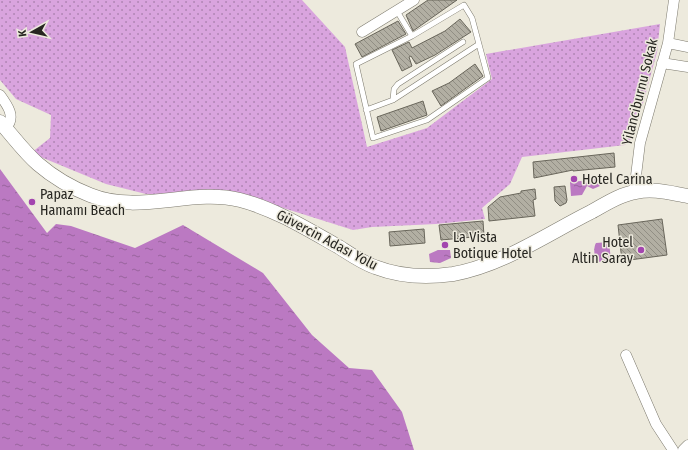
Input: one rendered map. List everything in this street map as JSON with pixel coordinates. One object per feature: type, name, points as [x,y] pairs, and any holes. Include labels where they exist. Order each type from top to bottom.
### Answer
[{"type":"main road","name":"Güvercin Adası Yolu","points":[[3,125],[37,164],[88,195],[112,202],[128,203],[208,198],[238,200],[272,212],[314,232],[373,267],[399,275],[426,277],[474,270],[509,255],[611,201],[634,192],[656,190],[688,196]]},
{"type":"street","points":[[362,32],[414,0]]},
{"type":"street","name":"Yilanciburnu Sokak","points":[[634,192],[640,143],[668,43],[674,0]]},
{"type":"street","points":[[668,43],[688,47]]},
{"type":"street","points":[[662,63],[688,67]]},
{"type":"street","points":[[0,96],[11,114],[11,121],[3,125]]},
{"type":"street","points":[[626,355],[656,424],[673,450]]},
{"type":"street","points":[[683,450],[688,445]]},
{"type":"lane","points":[[464,6],[472,18],[479,44],[488,78],[427,120],[373,138],[356,64],[412,36],[464,6]]},
{"type":"lane","points":[[397,11],[412,36]]},
{"type":"lane","points":[[393,100],[394,89],[398,84],[463,42]]},
{"type":"lane","points":[[366,110],[393,100],[479,44]]},
{"type":"shaded area","points":[[0,0],[302,0],[345,47],[367,147],[427,128],[492,79],[486,54],[660,24],[657,52],[634,136],[625,145],[522,157],[510,184],[482,208],[485,219],[436,224],[372,227],[353,230],[236,193],[146,194],[106,184],[31,153],[50,138],[51,115],[16,99],[0,80]]},
{"type":"water","points":[[0,169],[47,233],[56,224],[71,226],[135,248],[183,225],[263,273],[312,335],[349,368],[372,370],[402,412],[414,450],[0,450]]},
{"type":"water","points":[[594,176],[598,176],[597,182],[600,186],[593,189],[587,186],[582,195],[571,196],[570,182],[581,181],[587,183]]},
{"type":"water","points":[[609,242],[611,260],[598,262],[594,253],[596,243]]},
{"type":"water","points":[[438,250],[450,250],[451,258],[440,263],[430,262],[429,254]]},
{"type":"building","points":[[428,0],[457,0],[413,31],[406,15]]},
{"type":"building","points":[[460,19],[471,32],[435,55],[416,64],[411,56],[409,57],[412,66],[402,71],[392,50],[409,42],[412,48],[445,31]]},
{"type":"building","points":[[398,21],[406,34],[362,57],[355,44]]},
{"type":"building","points":[[475,64],[483,76],[441,106],[432,91],[449,83]]},
{"type":"building","points":[[423,101],[427,115],[381,131],[377,117]]},
{"type":"building","points":[[614,153],[615,167],[573,170],[534,178],[533,162]]},
{"type":"building","points":[[565,186],[567,200],[566,203],[560,206],[555,201],[554,187]]},
{"type":"building","points":[[535,189],[536,199],[533,200],[535,216],[489,221],[488,207],[500,197]]},
{"type":"building","points":[[662,219],[667,255],[622,261],[618,225]]},
{"type":"building","points":[[483,221],[484,236],[441,240],[439,225]]},
{"type":"building","points":[[424,229],[425,243],[390,246],[389,232]]},
{"type":"place","name":"Hotel Carina","points":[[574,179]]},
{"type":"place","name":"Papaz Hamamı Beach","points":[[32,202]]},
{"type":"place","name":"La Vista Botique Hotel","points":[[445,245]]},
{"type":"place","name":"Hotel Altin Saray","points":[[641,250]]}]
